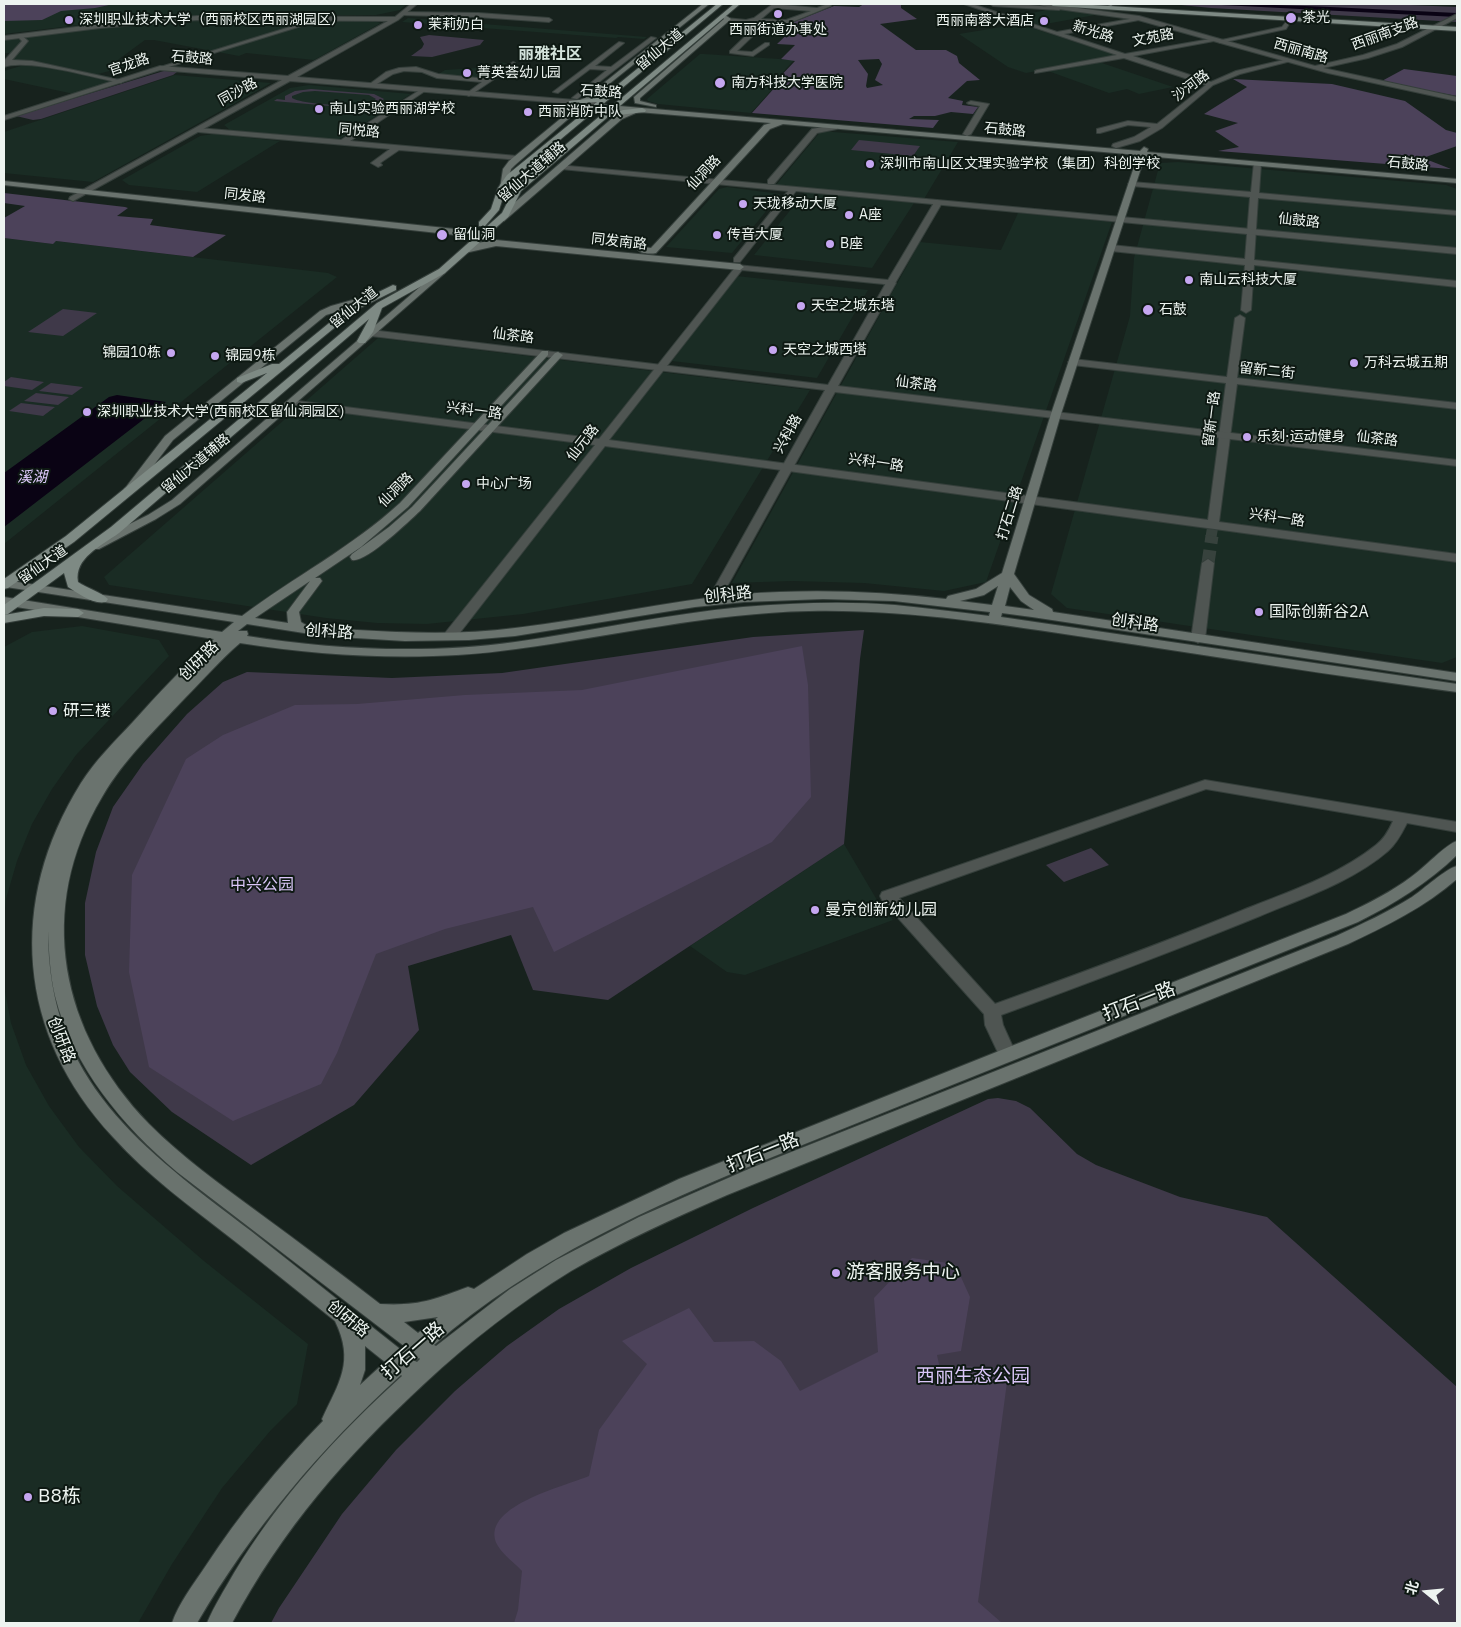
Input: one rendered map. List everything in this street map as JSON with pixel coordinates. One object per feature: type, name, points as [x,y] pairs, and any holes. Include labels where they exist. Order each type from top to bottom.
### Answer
[{"type":"main road","name":"留仙大道辅路","points":[[503,186],[507,169],[517,158],[541,139],[575,103],[587,99],[706,4]]},
{"type":"main road","name":"留仙大道","points":[[4,611],[10,602],[36,588],[95,546],[378,300],[439,267],[465,250],[494,212],[503,186],[513,174],[720,4]]},
{"type":"main road","name":"留仙大道","points":[[459,243],[483,234],[501,219],[510,208],[514,192],[640,86],[726,17],[737,4]]},
{"type":"main road","points":[[1053,4],[1439,27]]},
{"type":"main road","points":[[1102,4],[1439,27]]},
{"type":"main road","points":[[697,112],[690,109],[649,105],[637,102],[636,98],[726,17]]},
{"type":"main road","points":[[624,70],[629,79]]},
{"type":"main road","points":[[640,86],[658,80]]},
{"type":"main road","points":[[575,103],[598,100],[609,96]]},
{"type":"main road","points":[[628,96],[628,100],[631,103],[646,109]]},
{"type":"main road","points":[[575,103],[586,111],[586,115]]},
{"type":"main road","name":"石鼓路","points":[[598,105],[1116,146],[1143,152],[1190,158],[1457,182]]},
{"type":"main road","name":"留仙大道辅路","points":[[501,219],[619,116],[646,109]]},
{"type":"main road","points":[[603,117],[619,112],[646,109]]},
{"type":"main road","name":"石鼓路","points":[[646,109],[1096,150],[1457,175]]},
{"type":"main road","name":"仙洞路","points":[[752,120],[759,123],[759,127],[712,181],[653,251],[642,250],[712,181],[767,127],[782,122]]},
{"type":"main road","points":[[541,139],[570,128]]},
{"type":"main road","points":[[583,148],[584,135],[587,131]]},
{"type":"main road","points":[[1096,150],[1122,156],[1130,161],[1137,170]]},
{"type":"main road","points":[[1120,220],[1143,152]]},
{"type":"main road","points":[[1137,170],[1157,160],[1190,158]]},
{"type":"main road","name":"同发路","points":[[4,183],[473,238]]},
{"type":"main road","name":"同发路","points":[[4,191],[459,243]]},
{"type":"main road","name":"打石二路","points":[[996,614],[1056,414],[1120,220]]},
{"type":"main road","points":[[483,234],[487,239],[496,243]]},
{"type":"main road","points":[[465,250],[480,245],[496,243]]},
{"type":"main road","name":"同发南路","points":[[496,243],[739,264]]},
{"type":"main road","name":"留仙大道辅路","points":[[95,546],[152,518],[176,502],[371,333],[439,267]]},
{"type":"main road","name":"留仙大道辅路","points":[[127,492],[169,438],[323,313],[334,308],[378,300]]},
{"type":"main road","points":[[362,341],[378,300]]},
{"type":"main road","name":"留仙大道","points":[[4,583],[59,547],[355,306],[378,300]]},
{"type":"main road","name":"仙洞路","points":[[250,621],[284,591],[338,558],[382,525],[404,505],[545,353]]},
{"type":"main road","name":"仙洞路","points":[[250,621],[352,560],[394,530],[416,509],[558,355]]},
{"type":"main road","points":[[241,380],[288,360]]},
{"type":"main road","points":[[80,557],[70,572],[72,584],[86,593],[102,599]]},
{"type":"main road","points":[[931,600],[957,598],[974,594],[1008,575],[1030,603],[1065,618]]},
{"type":"main road","points":[[304,630],[293,620],[293,612],[316,582]]},
{"type":"main road","name":"创科路","points":[[4,583],[304,630],[365,636],[491,635],[713,601],[823,595],[878,596],[931,600],[996,614],[1441,680],[1457,676]]},
{"type":"main road","points":[[188,611],[225,612],[238,610],[260,603],[284,591]]},
{"type":"main road","name":"创科路","points":[[10,602],[272,644],[365,652],[474,650],[553,640],[707,615],[790,608],[894,609],[996,614],[1065,618],[1441,680]]},
{"type":"main road","points":[[4,619],[44,612],[78,613]]},
{"type":"main road","name":"创研路","points":[[250,621],[186,674],[110,755],[90,781],[57,842],[47,872],[38,935],[38,959],[44,992],[52,1023],[76,1076],[94,1104],[118,1131],[154,1166],[418,1376]]},
{"type":"main road","points":[[169,628],[188,636],[197,646],[196,659],[186,674]]},
{"type":"main road","name":"创研路","points":[[231,637],[212,663],[156,721],[114,769],[94,798],[79,827],[69,852],[57,903],[55,936],[58,970],[65,1000],[74,1030],[89,1060],[109,1090],[163,1150],[436,1359]]},
{"type":"main road","points":[[212,663],[241,648],[272,644]]},
{"type":"main road","points":[[1441,680],[1457,689]]},
{"type":"main road","name":"打石一路","points":[[184,1623],[240,1534],[292,1468],[325,1433],[400,1361],[469,1304],[501,1281],[591,1229],[690,1182],[1006,1054],[1360,915],[1407,890],[1438,865],[1457,846]]},
{"type":"main road","name":"打石一路","points":[[219,1623],[255,1560],[279,1525],[358,1433],[457,1340],[518,1295],[608,1241],[689,1203],[1342,940],[1389,918],[1432,891],[1457,871]]},
{"type":"main road","points":[[374,1312],[414,1314],[432,1311],[501,1281]]},
{"type":"main road","points":[[325,1433],[349,1390],[354,1375],[356,1356],[352,1332],[339,1312]]},
{"type":"street","name":"同沙路","points":[[73,199],[396,19],[414,4]]},
{"type":"street","name":"新光路","points":[[967,4],[1211,84]]},
{"type":"street","points":[[993,4],[1059,8]]},
{"type":"street","name":"西丽南路","points":[[1039,4],[1059,8],[1109,12],[1139,18],[1314,68],[1457,100]]},
{"type":"street","points":[[756,20],[773,6],[820,9]]},
{"type":"street","points":[[740,19],[787,22],[828,6]]},
{"type":"street","points":[[1139,18],[1135,16],[1139,12],[1165,12]]},
{"type":"street","points":[[403,14],[549,20]]},
{"type":"street","points":[[4,38],[103,25],[175,20],[246,17],[396,19]]},
{"type":"street","points":[[726,17],[760,26],[732,52],[753,54],[767,44]]},
{"type":"street","name":"官龙路","points":[[4,118],[321,18]]},
{"type":"street","points":[[1057,33],[1139,18]]},
{"type":"street","name":"西丽南支路","points":[[1314,68],[1377,53],[1439,27],[1457,22]]},
{"type":"street","name":"文苑路","points":[[1037,72],[1284,28],[1286,24]]},
{"type":"street","points":[[1396,25],[1418,29],[1424,34]]},
{"type":"street","points":[[5,63],[25,42],[20,36]]},
{"type":"street","points":[[575,103],[613,69],[653,38]]},
{"type":"street","points":[[556,92],[621,43]]},
{"type":"street","name":"沙河路","points":[[1116,146],[1137,139],[1159,126],[1211,84],[1238,72],[1288,61]]},
{"type":"street","points":[[5,63],[32,63],[121,81]]},
{"type":"street","points":[[469,94],[513,64]]},
{"type":"street","points":[[590,67],[613,69]]},
{"type":"street","name":"石鼓路","points":[[160,68],[598,105]]},
{"type":"street","points":[[370,86],[394,71],[402,69],[430,72],[437,76],[488,81]]},
{"type":"street","points":[[344,142],[423,90]]},
{"type":"street","points":[[967,134],[985,104],[971,103]]},
{"type":"street","points":[[1100,131],[1128,122],[1159,126]]},
{"type":"street","points":[[802,124],[812,127],[814,131]]},
{"type":"street","points":[[771,182],[814,131],[834,127]]},
{"type":"street","name":"同悦路","points":[[198,130],[517,158]]},
{"type":"street","points":[[378,165],[375,163],[398,147]]},
{"type":"street","name":"留新一路","points":[[1213,525],[1250,262],[1257,164]]},
{"type":"street","name":"仙鼓路","points":[[560,167],[1120,220],[1253,230],[1457,251]]},
{"type":"street","points":[[1132,184],[1457,213]]},
{"type":"street","name":"仙元路","points":[[450,636],[662,367],[794,189]]},
{"type":"street","name":"兴科路","points":[[713,601],[830,388],[938,202]]},
{"type":"street","points":[[1111,248],[1457,284]]},
{"type":"street","points":[[739,264],[891,283]]},
{"type":"street","name":"仙茶路","points":[[371,333],[1457,463]]},
{"type":"street","name":"留新二街","points":[[1073,362],[1457,406]]},
{"type":"street","name":"兴科一路","points":[[290,403],[787,466],[1457,558]]},
{"type":"street","points":[[1198,639],[1208,563]]},
{"type":"street","points":[[1006,1054],[994,1025],[992,1012],[888,896],[1205,784],[1457,828]]},
{"type":"street","points":[[992,1012],[1203,934],[1305,891],[1382,848],[1394,835],[1402,817]]},
{"type":"shaded area","name":"深圳职业技术大学（西丽校区西丽湖园区）","points":[[4,4],[406,4],[400,10],[376,15],[197,16],[104,22],[4,34]]},
{"type":"shaded area","name":"西丽南蓉大酒店","points":[[1052,9],[1082,11],[1095,15],[1040,25],[1011,17]]},
{"type":"shaded area","points":[[408,18],[647,37],[644,39],[616,38],[402,22]]},
{"type":"shaded area","points":[[198,20],[374,21],[381,23],[314,60],[246,53],[239,56],[154,40],[145,40],[119,59],[140,63],[98,74],[121,79],[74,94],[4,79],[4,71],[34,62],[10,61],[12,53],[4,53],[4,39],[104,27]]},
{"type":"shaded area","points":[[1020,24],[1118,56],[1026,73],[1008,67],[959,34]]},
{"type":"shaded area","name":"南方科技大学医院","points":[[700,54],[794,60],[775,81],[776,85],[751,113],[658,104],[648,101],[647,99]]},
{"type":"shaded area","name":"菁英荟幼儿园","points":[[497,62],[507,63],[482,79],[437,75],[445,70],[476,68]]},
{"type":"shaded area","points":[[1099,62],[1173,87],[1139,94],[1127,89],[1109,93],[1048,71]]},
{"type":"shaded area","points":[[175,75],[271,83],[93,182],[4,173],[4,132]]},
{"type":"shaded area","name":"南山实验西丽湖学校","points":[[309,85],[411,94],[338,140],[230,130],[224,125],[290,88]]},
{"type":"shaded area","name":"深圳市南山区文理实验学校（集团）科创学校","points":[[821,131],[958,142],[924,199],[776,185]]},
{"type":"shaded area","points":[[213,134],[280,141],[197,192],[129,185],[122,180],[200,136]]},
{"type":"shaded area","points":[[1178,162],[1446,185],[1457,189],[1457,657],[1442,663],[1067,608],[1051,594],[1130,316],[1134,258],[1160,163]]},
{"type":"shaded area","points":[[727,187],[780,194],[732,253],[666,247],[719,189]]},
{"type":"shaded area","points":[[805,192],[914,203],[872,268],[754,255]]},
{"type":"shaded area","points":[[1018,213],[1112,222],[986,582],[944,591],[864,583],[792,581],[732,583],[920,242],[1001,250]]},
{"type":"shaded area","name":"深圳职业技术大学(西丽校区留仙洞园区)","points":[[4,238],[53,244],[56,241],[328,273],[337,277],[4,544]]},
{"type":"shaded area","points":[[736,276],[868,290],[817,378],[672,361]]},
{"type":"shaded area","points":[[378,338],[810,390],[692,584],[523,614],[427,624],[377,623],[326,618],[109,585],[104,577]]},
{"type":"shaded area","points":[[82,626],[159,640],[169,656],[76,755],[52,789],[32,824],[17,861],[6,899],[4,920],[4,647],[32,632]]},
{"type":"shaded area","name":"曼京创新幼儿园","points":[[844,844],[877,900],[893,920],[745,975],[727,972],[690,946]]},
{"type":"shaded area","points":[[4,986],[11,1023],[26,1065],[49,1106],[79,1147],[117,1186],[204,1261],[308,1344],[297,1404],[271,1430],[222,1488],[172,1564],[138,1623],[4,1623]]},
{"type":"green space","points":[[4,4],[109,5],[61,11],[42,20],[4,21]]},
{"type":"green space","points":[[864,4],[901,5],[901,8],[917,19],[880,24],[916,50],[946,50],[957,56],[959,63],[980,80],[967,81],[948,98],[963,101],[962,105],[978,107],[973,114],[951,112],[935,116],[914,116],[909,119],[939,120],[933,128],[752,113],[777,85],[776,81],[795,61],[781,59],[795,45],[777,44],[797,25],[791,23],[834,6],[859,7]],"holes":[[[879,59],[882,64],[875,80],[883,85],[867,88],[868,74],[858,60]]]},
{"type":"green space","points":[[1171,4],[1387,4],[1457,7],[1457,22],[1211,8]]},
{"type":"green space","points":[[429,35],[484,40],[480,45],[432,57],[411,56],[422,48],[424,44],[420,37]]},
{"type":"green space","points":[[1404,69],[1457,76],[1457,96],[1380,82]]},
{"type":"green space","points":[[167,70],[177,72],[173,75],[41,119],[33,120],[16,116]]},
{"type":"green space","points":[[1233,79],[1332,84],[1405,101],[1446,130],[1457,133],[1457,146],[1423,158],[1451,169],[1218,151],[1239,147],[1215,131],[1238,123],[1204,114],[1247,87]]},
{"type":"green space","points":[[311,89],[374,94],[384,99],[378,104],[368,106],[379,108],[376,110],[274,101],[277,99],[285,100],[285,96],[295,91]],"holes":[[[315,91],[369,95],[376,99],[370,102],[349,105],[309,103],[292,98],[292,96],[303,92]]]},
{"type":"green space","points":[[859,140],[920,146],[913,156],[851,150]]},
{"type":"green space","points":[[4,193],[125,207],[128,208],[117,216],[153,219],[150,225],[226,235],[193,257],[56,241],[53,244],[4,238],[4,218],[25,206],[4,203]]},
{"type":"green space","points":[[63,309],[97,313],[63,336],[28,332]]},
{"type":"green space","points":[[11,377],[44,382],[32,390],[4,386],[4,382]]},
{"type":"green space","points":[[51,383],[83,387],[72,395],[39,391]]},
{"type":"green space","points":[[36,393],[69,397],[58,405],[24,401]]},
{"type":"green space","points":[[21,403],[55,407],[43,416],[9,411]]},
{"type":"green space","name":"中兴公园","points":[[864,630],[844,844],[608,1000],[533,990],[511,935],[408,966],[419,1030],[354,1105],[251,1165],[172,1112],[130,1072],[113,1045],[97,1006],[85,955],[85,903],[96,852],[113,807],[143,764],[187,714],[223,682],[247,672],[392,678],[502,673],[753,637]]},
{"type":"green space","name":"中兴公园","points":[[802,646],[808,685],[811,797],[772,842],[554,952],[533,907],[445,929],[376,954],[337,1053],[321,1084],[233,1121],[149,1067],[129,972],[132,875],[186,759],[223,735],[295,705],[357,704],[465,695],[582,690]]},
{"type":"green space","points":[[1091,848],[1109,865],[1064,882],[1046,865]]},
{"type":"green space","name":"西丽生态公园","points":[[998,1098],[1016,1101],[1030,1108],[1077,1154],[1096,1165],[1180,1197],[1267,1217],[1457,1387],[1457,1623],[271,1623],[342,1514],[396,1450],[455,1391],[507,1346],[559,1309],[631,1268],[753,1208],[988,1099]]},
{"type":"green space","points":[[912,1258],[955,1264],[970,1297],[961,1351],[937,1355],[940,1369],[967,1366],[997,1370],[1007,1382],[978,1602],[1002,1623],[514,1623],[518,1610],[522,1571],[500,1549],[495,1532],[500,1520],[511,1509],[544,1492],[589,1476],[599,1430],[647,1364],[622,1341],[689,1308],[714,1342],[754,1341],[781,1361],[800,1391],[878,1352],[874,1298]]},
{"type":"water","points":[[1202,4],[1457,13],[1457,17]]},
{"type":"water","name":"溪湖","points":[[117,395],[166,402],[4,527],[4,473],[109,397]]},
{"type":"tunnel","points":[[1211,537],[1213,525]]},
{"type":"tunnel","points":[[1208,563],[1212,536]]},
{"type":"place","name":"西丽街道办事处","points":[[778,14]]},
{"type":"place","name":"茶光","points":[[1291,18]]},
{"type":"place","name":"深圳职业技术大学（西丽校区西丽湖园区）","points":[[69,20]]},
{"type":"place","name":"西丽南蓉大酒店","points":[[1044,21]]},
{"type":"place","name":"茉莉奶白","points":[[418,25]]},
{"type":"place","name":"菁英荟幼儿园","points":[[467,73]]},
{"type":"place","name":"南方科技大学医院","points":[[720,83]]},
{"type":"place","name":"南山实验西丽湖学校","points":[[319,109]]},
{"type":"place","name":"西丽消防中队","points":[[528,112]]},
{"type":"place","name":"深圳市南山区文理实验学校（集团）科创学校","points":[[870,164]]},
{"type":"place","name":"天珑移动大厦","points":[[743,204]]},
{"type":"place","name":"A座","points":[[849,215]]},
{"type":"place","name":"留仙洞","points":[[442,235]]},
{"type":"place","name":"传音大厦","points":[[717,235]]},
{"type":"place","name":"B座","points":[[830,244]]},
{"type":"place","name":"南山云科技大厦","points":[[1189,280]]},
{"type":"place","name":"天空之城东塔","points":[[801,306]]},
{"type":"place","name":"石鼓","points":[[1148,310]]},
{"type":"place","name":"天空之城西塔","points":[[773,350]]},
{"type":"place","name":"锦园10栋","points":[[171,353]]},
{"type":"place","name":"锦园9栋","points":[[215,356]]},
{"type":"place","name":"万科云城五期","points":[[1354,363]]},
{"type":"place","name":"深圳职业技术大学(西丽校区留仙洞园区)","points":[[87,412]]},
{"type":"place","name":"乐刻·运动健身","points":[[1247,437]]},
{"type":"place","name":"中心广场","points":[[466,484]]},
{"type":"place","name":"国际创新谷2A","points":[[1259,612]]},
{"type":"place","name":"研三楼","points":[[53,711]]},
{"type":"place","name":"曼京创新幼儿园","points":[[815,910]]},
{"type":"place","name":"游客服务中心","points":[[836,1273]]},
{"type":"place","name":"B8栋","points":[[28,1497]]},
{"type":"district","name":"丽雅社区","points":[[550,54]]}]
